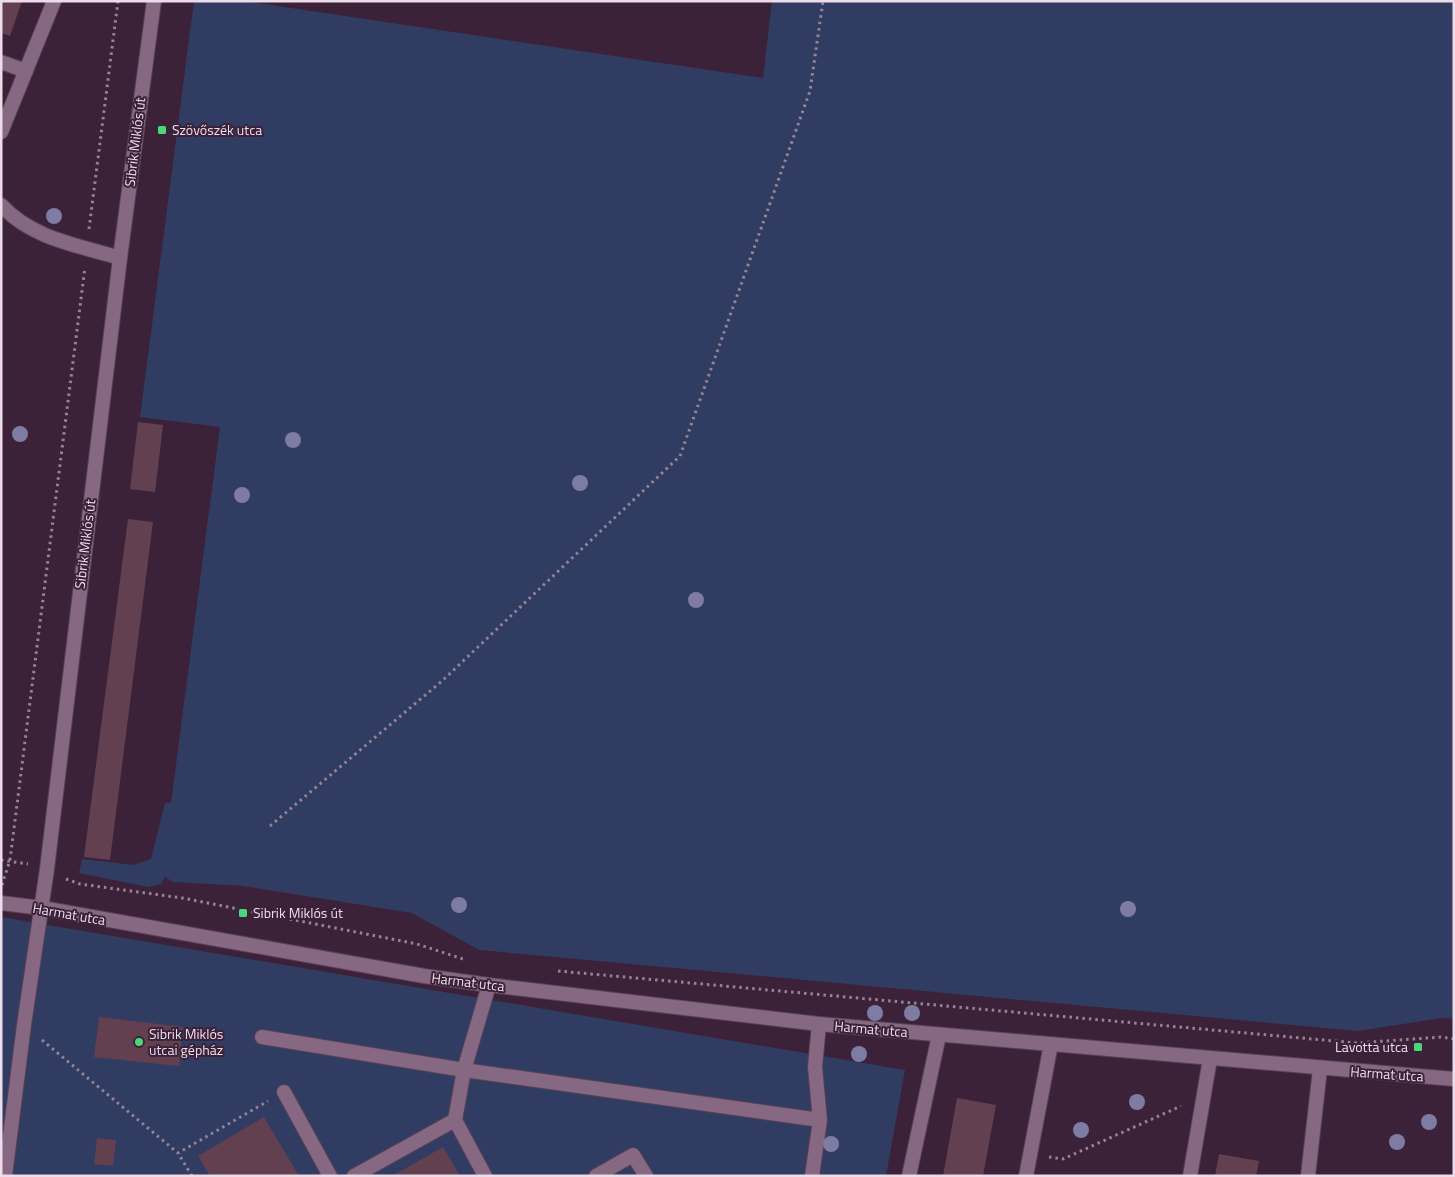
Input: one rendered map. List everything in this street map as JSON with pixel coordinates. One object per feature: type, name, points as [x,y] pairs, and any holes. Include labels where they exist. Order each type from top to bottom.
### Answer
[{"type":"street","points":[[1,132],[54,1]]},
{"type":"street","name":"Sibrik Miklós út","points":[[4,1176],[47,869],[120,258],[154,1]]},
{"type":"street","points":[[1,62],[26,71]]},
{"type":"street","points":[[1,205],[13,218],[31,230],[120,258]]},
{"type":"street","name":"Harmat utca","points":[[1,903],[42,908],[415,975],[489,984],[820,1024],[1320,1069],[1454,1079]]},
{"type":"street","points":[[485,1176],[455,1120],[464,1070],[489,984]]},
{"type":"street","points":[[812,1176],[820,1120],[815,1067],[820,1024]]},
{"type":"street","points":[[909,1176],[939,1035]]},
{"type":"street","points":[[262,1037],[464,1070],[820,1120]]},
{"type":"street","points":[[1026,1176],[1051,1044]]},
{"type":"street","points":[[1190,1176],[1210,1059]]},
{"type":"street","points":[[1308,1176],[1320,1069]]},
{"type":"street","points":[[284,1092],[330,1176]]},
{"type":"street","points":[[354,1176],[455,1120]]},
{"type":"street","points":[[596,1176],[633,1155],[646,1176]]},
{"type":"path","points":[[1,887],[10,860],[118,1]]},
{"type":"path","points":[[270,826],[442,681],[680,456],[810,91],[823,1]]},
{"type":"path","points":[[1,860],[10,860],[47,869],[80,884],[182,898],[417,944],[468,961]]},
{"type":"path","points":[[556,971],[1357,1043],[1441,1037],[1454,1039]]},
{"type":"path","points":[[24,1025],[178,1153],[192,1176]]},
{"type":"path","points":[[178,1153],[284,1092]]},
{"type":"path","points":[[1030,1154],[1063,1159],[1205,1096]]},
{"type":"shaded area","points":[[194,1],[244,1],[763,78],[772,1],[1454,1],[1454,1019],[1442,1018],[1358,1031],[479,950],[412,913],[243,886],[173,882],[165,877],[161,884],[148,887],[79,873],[82,859],[134,865],[151,859],[165,803],[171,803],[220,427],[140,417]]},
{"type":"shaded area","points":[[1,917],[905,1070],[886,1176],[1,1176]]},
{"type":"building","points":[[1,1],[22,1],[10,36],[1,33]]},
{"type":"building","points":[[138,422],[163,425],[155,492],[130,489]]},
{"type":"building","points":[[128,519],[153,522],[110,860],[84,857]]},
{"type":"building","name":"Sibrik Miklós utcai gépház","points":[[99,1017],[183,1027],[179,1066],[94,1057]]},
{"type":"building","points":[[957,1098],[996,1105],[983,1176],[943,1176]]},
{"type":"building","points":[[264,1117],[299,1176],[210,1176],[198,1156]]},
{"type":"building","points":[[97,1138],[116,1140],[113,1166],[94,1164]]},
{"type":"building","points":[[443,1147],[460,1176],[392,1176]]},
{"type":"building","points":[[1219,1154],[1259,1161],[1256,1176],[1215,1176]]},
{"type":"place","name":"Szövőszék utca","points":[[162,130]]},
{"type":"place","name":"Sibrik Miklós út","points":[[243,913]]},
{"type":"place","name":"Sibrik Miklós utcai gépház","points":[[139,1042]]},
{"type":"place","name":"Lavotta utca","points":[[1418,1047]]}]
